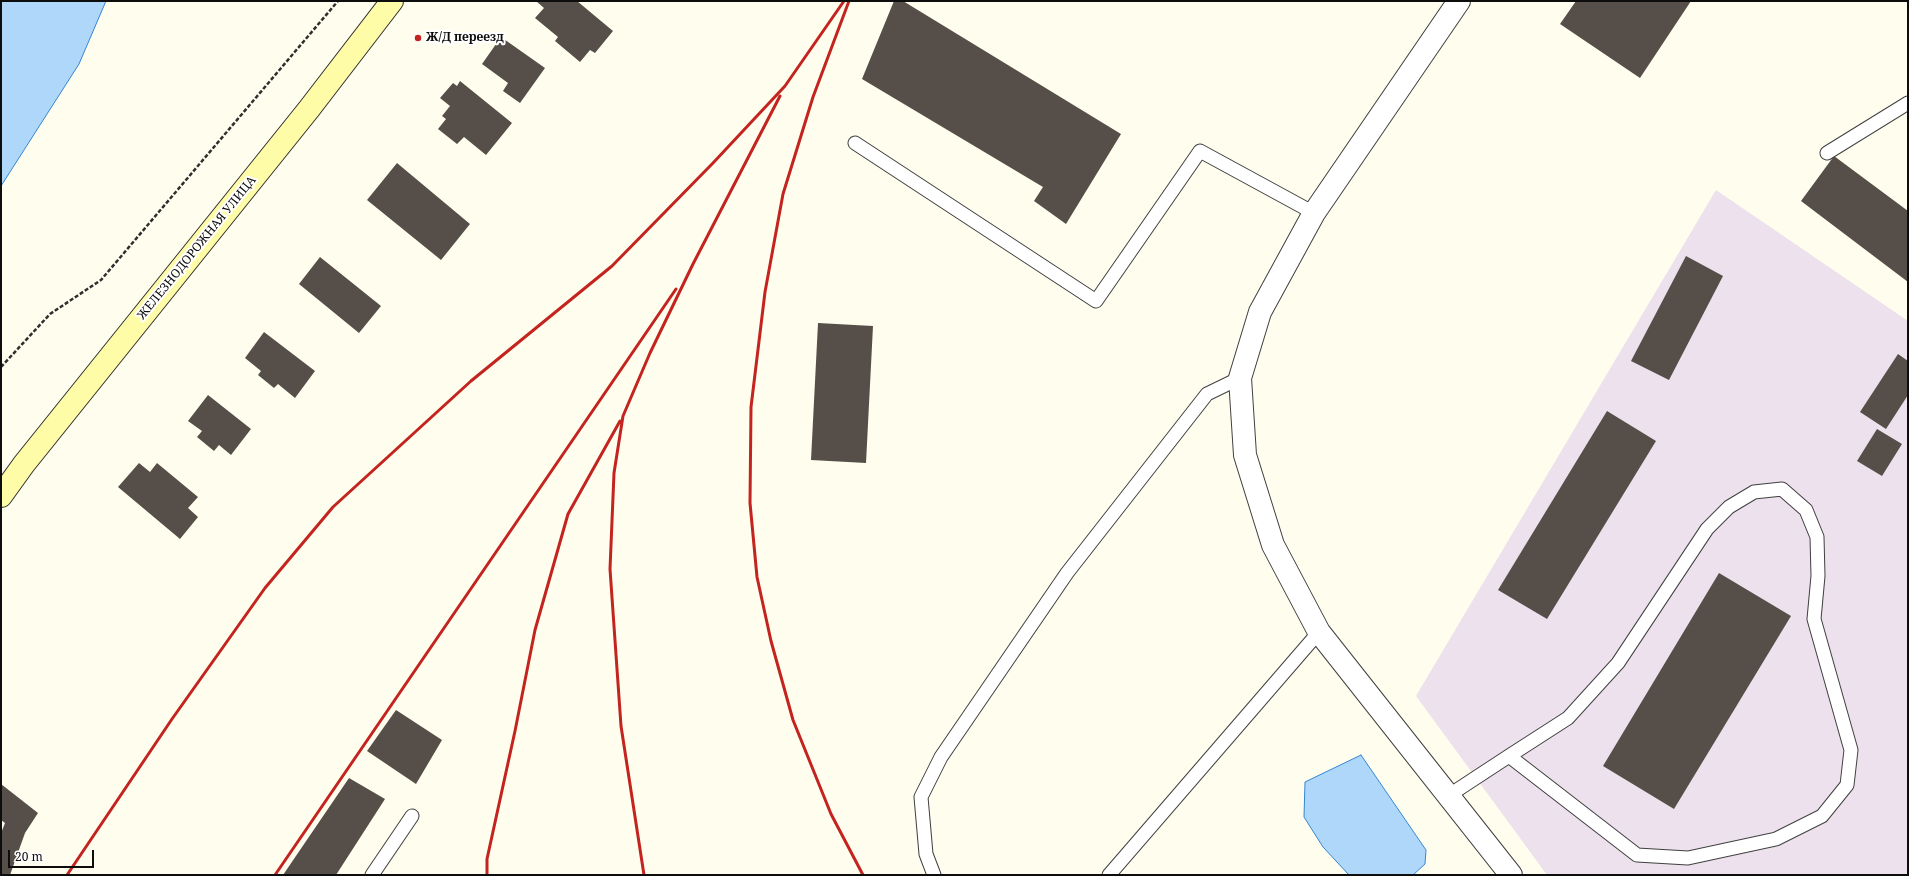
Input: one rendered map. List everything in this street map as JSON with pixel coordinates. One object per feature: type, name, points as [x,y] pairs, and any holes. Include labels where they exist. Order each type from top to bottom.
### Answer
[{"type":"main road","name":"ЖЕЛЕЗНОДОРОЖНАЯ УЛИЦА","points":[[1,496],[34,451],[309,108],[392,1]]},
{"type":"street","points":[[1459,1],[1314,213],[1260,312],[1240,378],[1246,455],[1273,545],[1319,632],[1510,875]]},
{"type":"lane","points":[[1827,153],[1908,103]]},
{"type":"lane","points":[[855,143],[1096,300],[1200,151],[1314,213]]},
{"type":"lane","points":[[934,875],[926,854],[921,797],[941,757],[1067,573],[1192,413],[1207,394],[1240,378]]},
{"type":"lane","points":[[1448,796],[1509,756],[1568,718],[1618,663],[1707,529],[1729,507],[1754,492],[1782,489],[1806,510],[1817,537],[1818,576],[1814,619],[1851,750],[1847,785],[1822,816],[1776,839],[1688,858],[1637,855],[1509,756]]},
{"type":"lane","points":[[1109,875],[1319,632]]},
{"type":"lane","points":[[372,875],[412,816]]},
{"type":"path","points":[[1,367],[50,314],[101,280],[338,1]]},
{"type":"shaded area","points":[[1716,190],[1908,321],[1908,875],[1547,875],[1416,696]]},
{"type":"water","points":[[1,1],[106,1],[79,64],[1,186]]},
{"type":"water","points":[[1361,755],[1426,850],[1425,864],[1413,875],[1349,875],[1323,847],[1304,817],[1305,782]]},
{"type":"building","points":[[536,1],[577,1],[613,31],[595,53],[590,50],[580,62],[555,41],[558,37],[535,18],[544,8]]},
{"type":"building","points":[[894,1],[903,1],[1121,134],[1066,224],[1034,201],[1043,187],[862,79]]},
{"type":"building","points":[[1576,1],[1691,1],[1640,78],[1560,24]]},
{"type":"building","points":[[501,37],[545,68],[520,103],[503,91],[508,83],[482,64]]},
{"type":"building","points":[[460,81],[512,123],[486,155],[464,137],[457,144],[438,129],[446,119],[442,116],[450,106],[440,98],[453,83],[457,86]]},
{"type":"building","points":[[1834,156],[1908,211],[1908,282],[1801,201]]},
{"type":"building","points":[[397,163],[470,224],[441,260],[367,200]]},
{"type":"building","points":[[1686,256],[1723,276],[1669,380],[1631,361]]},
{"type":"building","points":[[320,257],[381,306],[359,333],[299,284]]},
{"type":"building","points":[[818,323],[873,326],[866,463],[811,460]]},
{"type":"building","points":[[264,332],[315,371],[295,398],[278,384],[274,388],[258,375],[261,371],[245,358]]},
{"type":"building","points":[[1898,354],[1908,361],[1908,395],[1886,429],[1860,412]]},
{"type":"building","points":[[208,395],[251,429],[231,455],[219,445],[214,451],[197,437],[202,431],[188,421]]},
{"type":"building","points":[[1607,411],[1656,441],[1547,619],[1498,590]]},
{"type":"building","points":[[1877,429],[1902,444],[1882,476],[1857,461]]},
{"type":"building","points":[[139,463],[150,472],[157,463],[198,497],[188,508],[198,517],[180,539],[118,487]]},
{"type":"building","points":[[1719,573],[1791,616],[1674,809],[1603,766]]},
{"type":"building","points":[[396,710],[442,740],[416,784],[367,751]]},
{"type":"building","points":[[349,778],[385,799],[336,875],[283,875]]},
{"type":"building","points":[[1,784],[38,813],[25,833],[10,875],[1,875],[1,833],[5,823],[1,820]]},
{"type":"railway","points":[[67,875],[172,719],[265,588],[333,507],[471,381],[612,266],[713,163],[785,86],[844,1]]},
{"type":"railway","points":[[849,1],[813,97],[783,194],[765,292],[751,407],[750,503],[757,577],[771,641],[793,720],[831,814],[863,875]]},
{"type":"railway","points":[[644,875],[621,726],[610,569],[614,473],[623,416],[650,353],[693,264],[780,96]]},
{"type":"railway","points":[[275,875],[676,289]]},
{"type":"railway","points":[[487,875],[487,859],[535,630],[568,514],[620,421]]},
{"type":"place","name":"Ж/Д переезд","points":[[418,38]]}]
